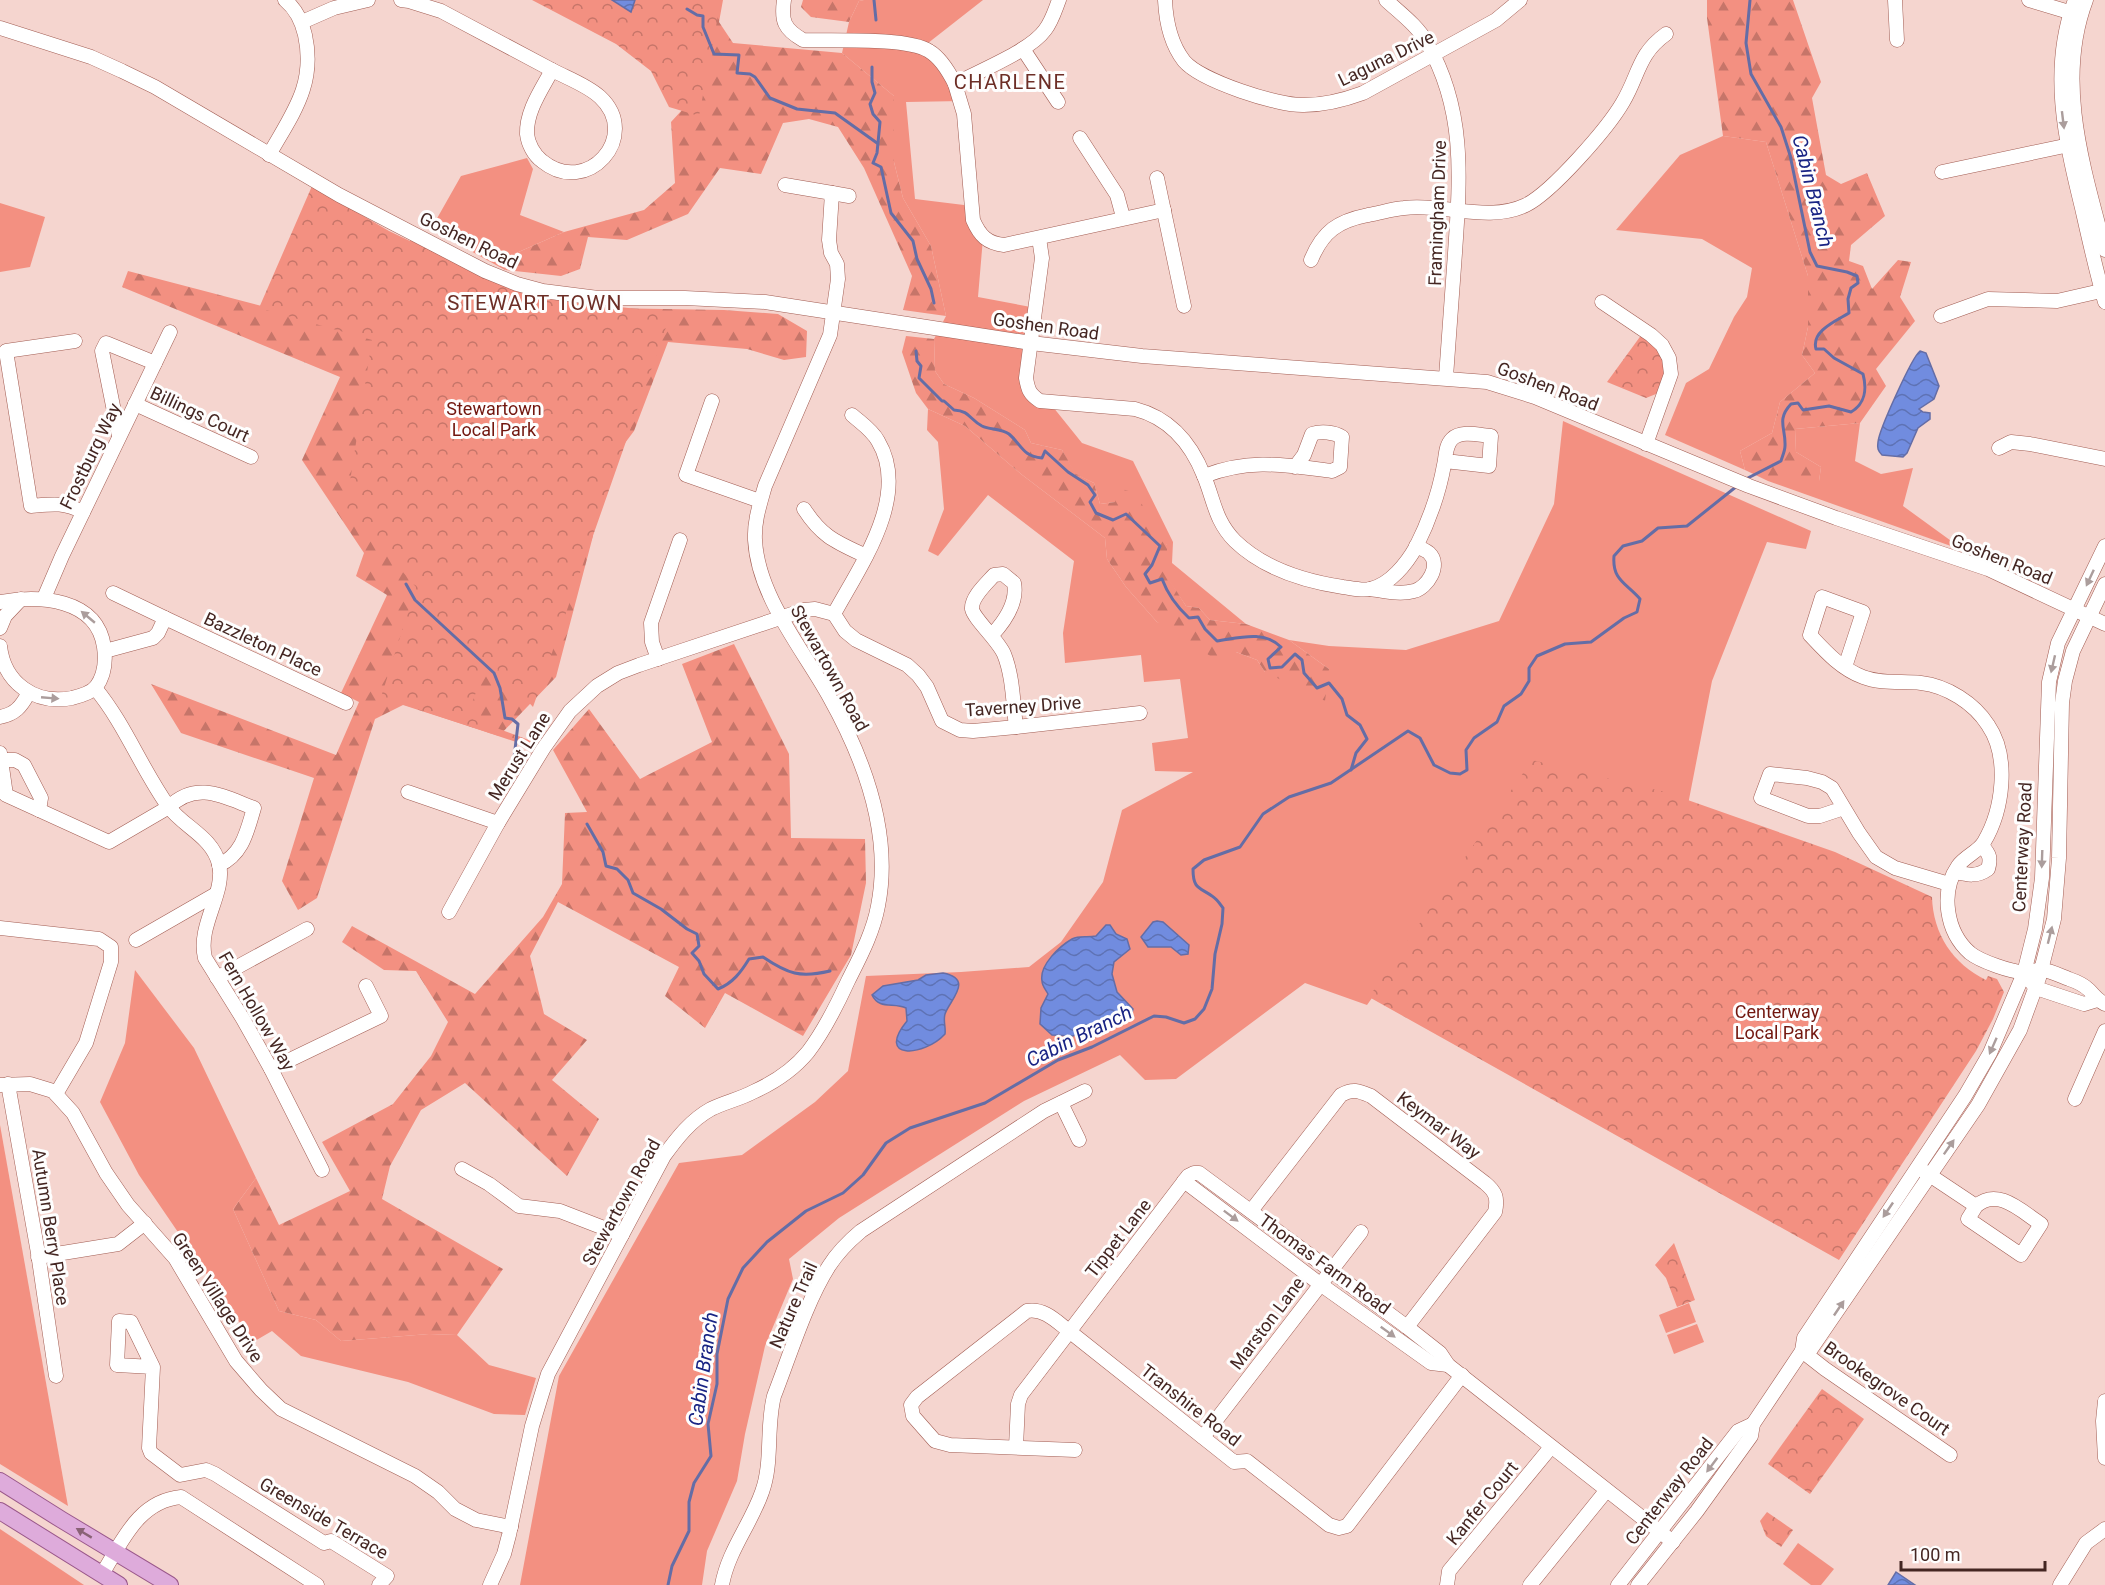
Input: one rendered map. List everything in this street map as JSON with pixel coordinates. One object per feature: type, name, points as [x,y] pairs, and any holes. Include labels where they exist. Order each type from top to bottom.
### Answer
[{"type":"main road","points":[[0,1481],[170,1585]]},
{"type":"main road","points":[[0,1511],[119,1585]]},
{"type":"street","points":[[269,155],[299,101],[306,82],[309,55],[302,22],[285,0]]},
{"type":"street","points":[[302,22],[334,8],[368,0]]},
{"type":"street","points":[[401,0],[441,11],[552,70],[595,93],[602,98],[612,114],[615,125],[613,143],[606,157],[593,167],[568,174],[550,167],[537,157],[529,143],[527,133],[530,115],[552,70]]},
{"type":"street","points":[[784,0],[783,20],[791,33],[803,40],[913,44],[931,52],[948,70],[964,114],[973,220],[983,238],[992,243],[1004,245],[1123,217],[1164,210]]},
{"type":"street","points":[[955,84],[1023,49],[1044,32],[1059,0]]},
{"type":"street","name":"Laguna Drive","points":[[1165,0],[1166,19],[1175,47],[1186,63],[1217,82],[1280,103],[1302,105],[1324,105],[1363,93],[1496,20],[1520,0]]},
{"type":"street","name":"Framingham Drive","points":[[1386,0],[1413,24],[1427,41],[1447,85],[1457,126],[1460,166],[1446,377]]},
{"type":"street","points":[[1895,0],[1897,40]]},
{"type":"street","points":[[2030,0],[2075,10]]},
{"type":"street","points":[[1941,316],[1988,299],[2057,301],[2104,294],[2073,145],[2074,108],[2071,71],[2075,10],[2086,0]]},
{"type":"street","name":"Goshen Road","points":[[0,28],[91,57],[155,87],[339,195],[485,271],[517,284],[543,291],[598,298],[684,298],[753,302],[834,312],[1031,343],[1185,360],[1446,377],[1487,382],[1510,388],[1749,486],[1988,569],[2105,624]]},
{"type":"street","points":[[1311,260],[1318,244],[1331,229],[1359,217],[1405,207],[1489,213],[1506,211],[1527,204],[1550,188],[1610,123],[1624,100],[1644,56],[1655,42],[1666,34]]},
{"type":"street","points":[[1023,49],[1058,102]]},
{"type":"street","points":[[1080,138],[1117,195],[1123,217]]},
{"type":"street","points":[[1942,172],[2073,145]]},
{"type":"street","points":[[2073,145],[2100,210],[2105,250]]},
{"type":"street","points":[[1157,178],[1184,306]]},
{"type":"street","points":[[785,185],[849,196]]},
{"type":"street","name":"Stewartown Road","points":[[490,1585],[504,1554],[532,1426],[548,1374],[663,1156],[683,1130],[710,1110],[754,1092],[793,1068],[808,1052],[840,1000],[870,937],[876,916],[882,858],[879,828],[870,793],[856,753],[831,700],[767,591],[759,566],[755,539],[758,510],[765,486],[830,335],[838,271],[828,240],[832,193]]},
{"type":"street","points":[[1039,238],[1042,258],[1026,378],[1028,390],[1033,397],[1040,401],[1149,412],[1181,434],[1194,454],[1221,522],[1250,554],[1277,570],[1325,584],[1407,593],[1418,591],[1428,583],[1432,572],[1433,561],[1429,553],[1416,546]]},
{"type":"street","points":[[1602,302],[1651,335],[1662,345],[1669,358],[1671,374],[1646,444]]},
{"type":"street","name":"Frostburg Way","points":[[45,598],[83,512],[170,332]]},
{"type":"street","points":[[75,341],[6,351],[31,506],[58,503],[83,512]]},
{"type":"street","points":[[119,436],[102,351],[106,343],[155,363]]},
{"type":"street","points":[[712,401],[686,475],[760,501]]},
{"type":"street","name":"Billings Court","points":[[135,404],[251,458]]},
{"type":"street","points":[[783,618],[804,610],[826,611],[834,614],[866,556],[886,510],[890,479],[879,442],[872,432],[852,415]]},
{"type":"street","points":[[1999,448],[2011,442],[2105,459]]},
{"type":"street","points":[[1370,589],[1400,571],[1416,546],[1434,505],[1445,461]]},
{"type":"street","points":[[1204,476],[1225,468],[1249,464],[1295,467]]},
{"type":"street","points":[[804,508],[814,524],[830,539],[866,556]]},
{"type":"street","points":[[658,658],[652,642],[651,623],[680,540]]},
{"type":"street","name":"Centerway Road","points":[[1923,1171],[1990,1053],[2024,973],[2035,929],[2042,878],[2049,682],[2058,643],[2105,546]]},
{"type":"street","name":"Centerway Road","points":[[1638,1585],[1697,1511],[1751,1436],[1753,1425],[1802,1351],[1804,1338],[1923,1171],[1983,1096],[2020,1030],[2042,969],[2054,919],[2060,858],[2062,703],[2065,681],[2073,651],[2105,584]]},
{"type":"street","name":"Bazzleton Place","points":[[113,593],[346,703]]},
{"type":"street","points":[[1845,668],[1863,612],[1822,597],[1809,635],[1845,668],[1863,677],[1890,682],[1922,683],[1948,690],[1971,707],[1990,726],[2001,760],[1999,802],[1994,822],[1982,846],[1970,854],[1952,878],[1947,903],[1950,921],[1958,938],[1969,952],[1988,962],[2024,973],[2042,969],[2070,979],[2088,988],[2101,1002]]},
{"type":"street","points":[[0,602],[45,598],[88,614],[100,629],[105,651],[104,671],[95,688],[82,696],[45,699],[28,694],[9,673],[0,646]]},
{"type":"street","points":[[0,628],[5,616],[21,599]]},
{"type":"street","name":"Taverney Drive","points":[[834,614],[845,631],[856,640],[907,665],[918,675],[927,687],[938,715],[949,726],[960,730],[1016,727],[1140,713]]},
{"type":"street","points":[[105,651],[153,638],[165,618]]},
{"type":"street","name":"Merust Lane","points":[[449,912],[498,823],[543,749],[570,711],[597,686],[618,674],[658,658],[783,618]]},
{"type":"street","points":[[992,634],[1004,655],[1016,727]]},
{"type":"street","points":[[39,810],[41,798],[24,765],[15,760],[0,757],[6,795],[109,842],[169,807],[184,796],[206,791],[254,808],[242,845],[235,856],[219,865],[213,850],[204,838],[169,807],[111,707],[95,688]]},
{"type":"street","points":[[0,717],[15,712],[22,706],[28,694]]},
{"type":"street","points":[[1844,808],[1820,816],[1808,816],[1761,798],[1770,774],[1808,778],[1822,782],[1832,788],[1876,857],[1895,868],[1952,878],[1980,875],[1988,870],[1990,861],[1988,852],[1982,846]]},
{"type":"street","points":[[408,792],[498,823]]},
{"type":"street","name":"Fern Hollow Way","points":[[219,865],[220,880],[203,937],[202,947],[205,958],[271,1069],[322,1170]]},
{"type":"street","points":[[136,939],[216,894]]},
{"type":"street","points":[[0,928],[99,939],[111,947],[111,962],[86,1043],[56,1094],[54,1091],[30,1084],[4,1084]]},
{"type":"street","points":[[217,978],[307,929]]},
{"type":"street","points":[[2024,973],[2036,988],[2084,1004],[2101,1002]]},
{"type":"street","points":[[271,1069],[381,1016],[366,986]]},
{"type":"street","points":[[2075,1099],[2105,1031]]},
{"type":"street","name":"Autumn Berry Place","points":[[4,1084],[38,1257],[56,1376]]},
{"type":"street","name":"Keymar Way","points":[[1251,1211],[1341,1095],[1350,1090],[1371,1096],[1494,1190],[1498,1200],[1495,1212],[1407,1327]]},
{"type":"street","name":"Nature Trail","points":[[722,1585],[725,1570],[762,1492],[766,1473],[770,1410],[774,1396],[817,1288],[830,1265],[843,1248],[861,1231],[1044,1111],[1085,1091]]},
{"type":"street","name":"Green Village Drive","points":[[56,1094],[73,1113],[106,1173],[128,1205],[175,1258],[236,1361],[261,1390],[281,1408],[415,1476],[438,1492],[455,1509],[476,1520],[511,1527]]},
{"type":"street","points":[[1061,1103],[1079,1140]]},
{"type":"street","points":[[462,1169],[489,1184],[519,1206],[560,1211],[622,1235]]},
{"type":"street","points":[[1923,1171],[1976,1206]]},
{"type":"street","name":"Tippet Lane","points":[[1069,1331],[1188,1176],[1199,1173]]},
{"type":"street","name":"Thomas Farm Road","points":[[1199,1173],[1407,1327],[1440,1353],[1448,1365],[1673,1542]]},
{"type":"street","name":"Thomas Farm Road","points":[[1185,1181],[1320,1284],[1431,1363],[1448,1365]]},
{"type":"street","points":[[1995,1198],[2005,1201],[2041,1224],[2020,1255],[1968,1219],[1976,1206],[1984,1200],[1995,1198]]},
{"type":"street","points":[[38,1257],[118,1244],[145,1223]]},
{"type":"street","name":"Marston Lane","points":[[1203,1437],[1360,1232]]},
{"type":"street","name":"Transhire Road","points":[[1075,1450],[950,1445],[934,1441],[913,1416],[911,1406],[917,1397],[1027,1311],[1036,1310],[1047,1314],[1234,1462],[1247,1461],[1329,1525],[1339,1528],[1347,1526],[1462,1375]]},
{"type":"street","points":[[1016,1447],[1018,1404],[1021,1395],[1069,1331]]},
{"type":"street","name":"Brookegrove Court","points":[[1802,1351],[1950,1455]]},
{"type":"street","points":[[153,1367],[150,1448],[152,1453],[180,1475],[181,1497]]},
{"type":"street","points":[[2105,1404],[2103,1421],[2105,1458]]},
{"type":"street","name":"Centerway Road","points":[[1618,1585],[1738,1431],[1753,1425]]},
{"type":"street","name":"Kanfer Court","points":[[1447,1585],[1449,1571],[1551,1447]]},
{"type":"street","name":"Greenside Terrace","points":[[180,1475],[206,1470],[215,1474],[324,1543],[331,1541],[387,1575],[380,1585]]},
{"type":"street","points":[[1530,1585],[1606,1491]]},
{"type":"street","points":[[102,1574],[133,1524],[150,1506],[169,1498],[181,1497],[317,1585]]},
{"type":"street","points":[[2060,1585],[2086,1543],[2105,1529]]},
{"type":"green space","points":[[532,0],[721,0],[699,116],[669,107],[651,71],[616,44]]},
{"type":"green space","points":[[688,0],[723,0],[719,22],[733,43],[842,53],[894,96],[894,162],[903,198],[931,246],[946,316],[903,310],[912,276],[864,168],[838,127],[809,119],[783,123],[761,174],[720,168],[688,214],[627,240],[588,237],[580,269],[561,276],[505,270],[514,254],[564,232],[644,210],[675,183],[671,122],[682,110]]},
{"type":"green space","points":[[803,0],[864,0],[859,1],[849,22],[811,17],[801,7]]},
{"type":"green space","points":[[983,0],[923,47],[962,101],[906,102],[915,199],[972,206],[983,238],[978,297],[1036,308],[1028,390],[1049,402],[1082,443],[1133,461],[1173,542],[1172,563],[1246,624],[1210,620],[1199,608],[1186,606],[1166,576],[1167,545],[1115,502],[1100,504],[1094,483],[1075,474],[1062,450],[1031,443],[1025,430],[974,398],[944,384],[935,371],[934,339],[946,316],[931,246],[903,198],[894,162],[894,96],[842,53],[849,22],[859,1]]},
{"type":"green space","points":[[1707,0],[1793,0],[1821,82],[1812,98],[1826,175],[1841,184],[1867,173],[1885,216],[1851,245],[1849,261],[1863,266],[1872,289],[1898,260],[1911,262],[1900,297],[1915,321],[1876,369],[1886,386],[1860,423],[1795,429],[1796,452],[1821,467],[1819,481],[1768,481],[1745,470],[1740,451],[1772,433],[1780,402],[1815,373],[1802,355],[1808,327],[1808,276],[1766,142],[1723,136],[1707,18]]},
{"type":"green space","points":[[1723,136],[1766,142],[1808,276],[1808,327],[1802,355],[1815,373],[1780,402],[1772,433],[1740,451],[1745,470],[1665,435],[1686,383],[1709,369],[1734,317],[1747,297],[1752,268],[1702,239],[1616,230],[1680,155]]},
{"type":"green space","points":[[527,158],[533,169],[520,215],[564,232],[514,254],[505,270],[431,229],[461,176]]},
{"type":"green space","name":"Stewartown Local Park","points":[[312,186],[389,231],[410,241],[413,235],[506,281],[612,301],[611,306],[671,313],[533,707],[488,659],[467,717],[537,743],[534,748],[381,697],[416,587],[346,507],[372,340],[259,308]]},
{"type":"green space","points":[[0,203],[45,217],[30,267],[0,272]]},
{"type":"green space","points":[[128,271],[384,338],[593,536],[556,677],[499,736],[403,705],[375,719],[317,898],[298,910],[282,881],[314,778],[181,733],[151,684],[336,755],[359,702],[341,693],[387,595],[356,576],[364,553],[302,460],[340,377],[122,287]]},
{"type":"green space","points":[[603,308],[724,310],[778,314],[807,331],[806,357],[784,360],[747,349],[668,342],[634,431],[616,455]]},
{"type":"green space","points":[[1642,334],[1655,344],[1666,367],[1661,392],[1646,398],[1607,382]]},
{"type":"green space","points":[[906,336],[934,339],[935,371],[944,384],[974,398],[1025,430],[1031,443],[1062,450],[1076,474],[1094,483],[1100,504],[1115,502],[1119,488],[1135,493],[1167,545],[1167,576],[1186,606],[1199,608],[1210,620],[1246,624],[1289,640],[1329,669],[1325,701],[1265,672],[1257,660],[1236,652],[1215,659],[1157,622],[1126,587],[1107,559],[1105,538],[1021,474],[965,426],[928,409],[916,393],[902,352]]},
{"type":"green space","points":[[928,409],[965,426],[1021,474],[1105,538],[1107,559],[1126,587],[1157,622],[1257,660],[1265,672],[1329,669],[1289,640],[1329,646],[1406,650],[1499,621],[1554,504],[1563,421],[1811,531],[1806,549],[1767,542],[1712,681],[1685,820],[1523,784],[1367,1005],[1305,983],[1176,1079],[1145,1080],[1120,1055],[1024,1101],[839,1218],[789,1259],[793,1279],[765,1346],[737,1481],[707,1551],[702,1585],[520,1585],[559,1376],[679,1163],[742,1155],[815,1102],[848,1071],[866,976],[1029,967],[1061,942],[1103,882],[1122,810],[1193,772],[1155,771],[1152,743],[1188,738],[1180,679],[1144,682],[1141,655],[1065,663],[1063,633],[1074,561],[988,495],[938,556],[928,551],[944,509],[938,442],[927,430]]},
{"type":"green space","points":[[1860,423],[1855,461],[1881,474],[1913,468],[1903,506],[1965,551],[1768,481],[1819,481],[1821,467],[1796,452],[1795,429]]},
{"type":"green space","points":[[734,644],[789,754],[791,838],[865,839],[866,883],[851,955],[803,1036],[725,993],[705,1028],[665,996],[679,967],[558,902],[530,956],[544,1014],[587,1040],[552,1080],[599,1119],[567,1176],[465,1083],[421,1110],[390,1166],[382,1199],[503,1269],[457,1335],[429,1334],[341,1341],[316,1320],[279,1311],[233,1209],[256,1178],[279,1225],[350,1191],[322,1142],[393,1104],[431,1056],[448,1022],[416,971],[384,970],[342,942],[352,926],[475,994],[543,917],[562,884],[565,813],[587,812],[553,750],[589,709],[640,779],[712,742],[682,664]]},
{"type":"green space","name":"Centerway Local Park","points":[[1532,760],[1665,792],[1835,852],[1932,897],[1936,923],[1947,946],[1974,973],[1986,980],[1988,976],[1997,979],[2004,992],[1976,1051],[1839,1260],[1369,997]]},
{"type":"green space","points":[[135,970],[194,1048],[256,1178],[233,1209],[279,1311],[316,1320],[341,1341],[429,1334],[457,1335],[489,1365],[536,1378],[525,1415],[494,1414],[408,1382],[301,1356],[272,1331],[253,1342],[139,1175],[100,1102],[125,1043]]},
{"type":"green space","points":[[0,1125],[68,1506],[0,1464]]},
{"type":"green space","points":[[1674,1243],[1695,1300],[1677,1307],[1666,1278],[1655,1265]]},
{"type":"green space","points":[[1689,1303],[1696,1322],[1666,1333],[1659,1315]]},
{"type":"green space","points":[[1697,1324],[1704,1342],[1674,1354],[1667,1335]]},
{"type":"green space","points":[[1822,1389],[1864,1419],[1810,1494],[1768,1464]]},
{"type":"green space","points":[[1767,1512],[1793,1530],[1781,1547],[1766,1536],[1760,1521]]},
{"type":"green space","points":[[0,1529],[84,1585],[0,1585]]},
{"type":"green space","points":[[1798,1543],[1834,1569],[1821,1585],[1811,1585],[1783,1564]]},
{"type":"water","points":[[612,0],[635,0],[631,12]]},
{"type":"water","points":[[1920,351],[1926,353],[1939,386],[1934,399],[1919,409],[1930,413],[1930,419],[1918,428],[1903,457],[1882,455],[1878,444],[1884,424],[1903,379]]},
{"type":"water","points":[[1153,922],[1163,922],[1189,945],[1188,954],[1181,955],[1171,947],[1148,947],[1141,937]]},
{"type":"water","points":[[1106,925],[1110,925],[1116,934],[1127,939],[1130,949],[1114,962],[1112,974],[1117,992],[1133,1009],[1132,1013],[1122,1018],[1098,1022],[1073,1036],[1052,1035],[1040,1024],[1041,1008],[1048,994],[1042,983],[1044,969],[1056,951],[1067,942],[1078,937],[1096,936]]},
{"type":"water","points":[[943,973],[952,976],[959,985],[945,1014],[945,1034],[926,1047],[906,1051],[899,1048],[896,1043],[907,1021],[906,1008],[879,1003],[872,995],[883,986]]},
{"type":"water","points":[[1896,1572],[1915,1585],[1888,1585]]},
{"type":"waterway","points":[[874,0],[876,20]]},
{"type":"waterway","name":"Cabin Branch","points":[[1744,480],[1781,461],[1785,446],[1783,420],[1791,404],[1798,403],[1803,410],[1829,406],[1851,412],[1862,400],[1865,385],[1863,374],[1834,358],[1824,349],[1816,349],[1815,343],[1821,332],[1849,313],[1848,299],[1851,288],[1858,283],[1857,276],[1817,266],[1810,252],[1790,155],[1781,127],[1751,74],[1746,43],[1750,0]]},
{"type":"waterway","points":[[687,9],[703,16],[703,27],[714,54],[739,55],[737,73],[750,74],[755,77],[770,98],[797,109],[835,113],[877,143]]},
{"type":"waterway","points":[[872,67],[875,93],[870,104],[873,114],[880,122],[877,153],[873,163],[881,167],[891,213],[913,241],[917,259],[931,289],[934,303]]},
{"type":"waterway","points":[[916,351],[917,361],[921,366],[919,378],[942,401],[982,426],[1009,434],[1030,455],[1042,458],[1045,451],[1068,472],[1088,485],[1095,495],[1090,502],[1096,513],[1113,520],[1126,514],[1160,546],[1152,565],[1145,574],[1150,583],[1162,579],[1180,609],[1189,618],[1198,617],[1205,629],[1217,641],[1251,636],[1267,638],[1281,647],[1268,659],[1270,668],[1282,667],[1295,654],[1302,660],[1304,673],[1317,688],[1329,683],[1342,699],[1347,715],[1360,725],[1367,739],[1356,753],[1351,770]]},
{"type":"waterway","name":"Cabin Branch","points":[[668,1585],[672,1566],[689,1531],[689,1502],[694,1483],[711,1456],[708,1424],[717,1384],[717,1354],[728,1299],[743,1268],[767,1242],[806,1211],[843,1193],[863,1175],[886,1143],[910,1128],[985,1103],[1058,1060],[1092,1047],[1154,1016],[1184,1023],[1195,1019],[1204,1009],[1212,989],[1223,908],[1198,887],[1194,880],[1193,869],[1204,860],[1240,847],[1263,814],[1289,797],[1331,783],[1408,731],[1420,738],[1434,765],[1450,773],[1460,774],[1467,770],[1466,750],[1474,738],[1497,722],[1504,706],[1521,694],[1529,681],[1529,668],[1537,656],[1565,644],[1591,642],[1624,618],[1637,612],[1640,599],[1615,571],[1614,556],[1623,546],[1642,541],[1658,528],[1687,526],[1737,486]]},
{"type":"waterway","points":[[406,584],[415,600],[494,673],[500,688],[505,718],[512,719],[518,724],[514,758]]},
{"type":"waterway","points":[[587,824],[603,852],[606,866],[617,869],[628,880],[633,893],[697,934],[699,946],[692,953],[699,961],[704,974],[718,989],[736,977],[749,959],[763,957],[795,973],[810,974],[830,971]]},
{"type":"district","name":"CHARLENE","points":[[1010,82]]},
{"type":"district","name":"STEWART TOWN","points":[[535,303]]}]
